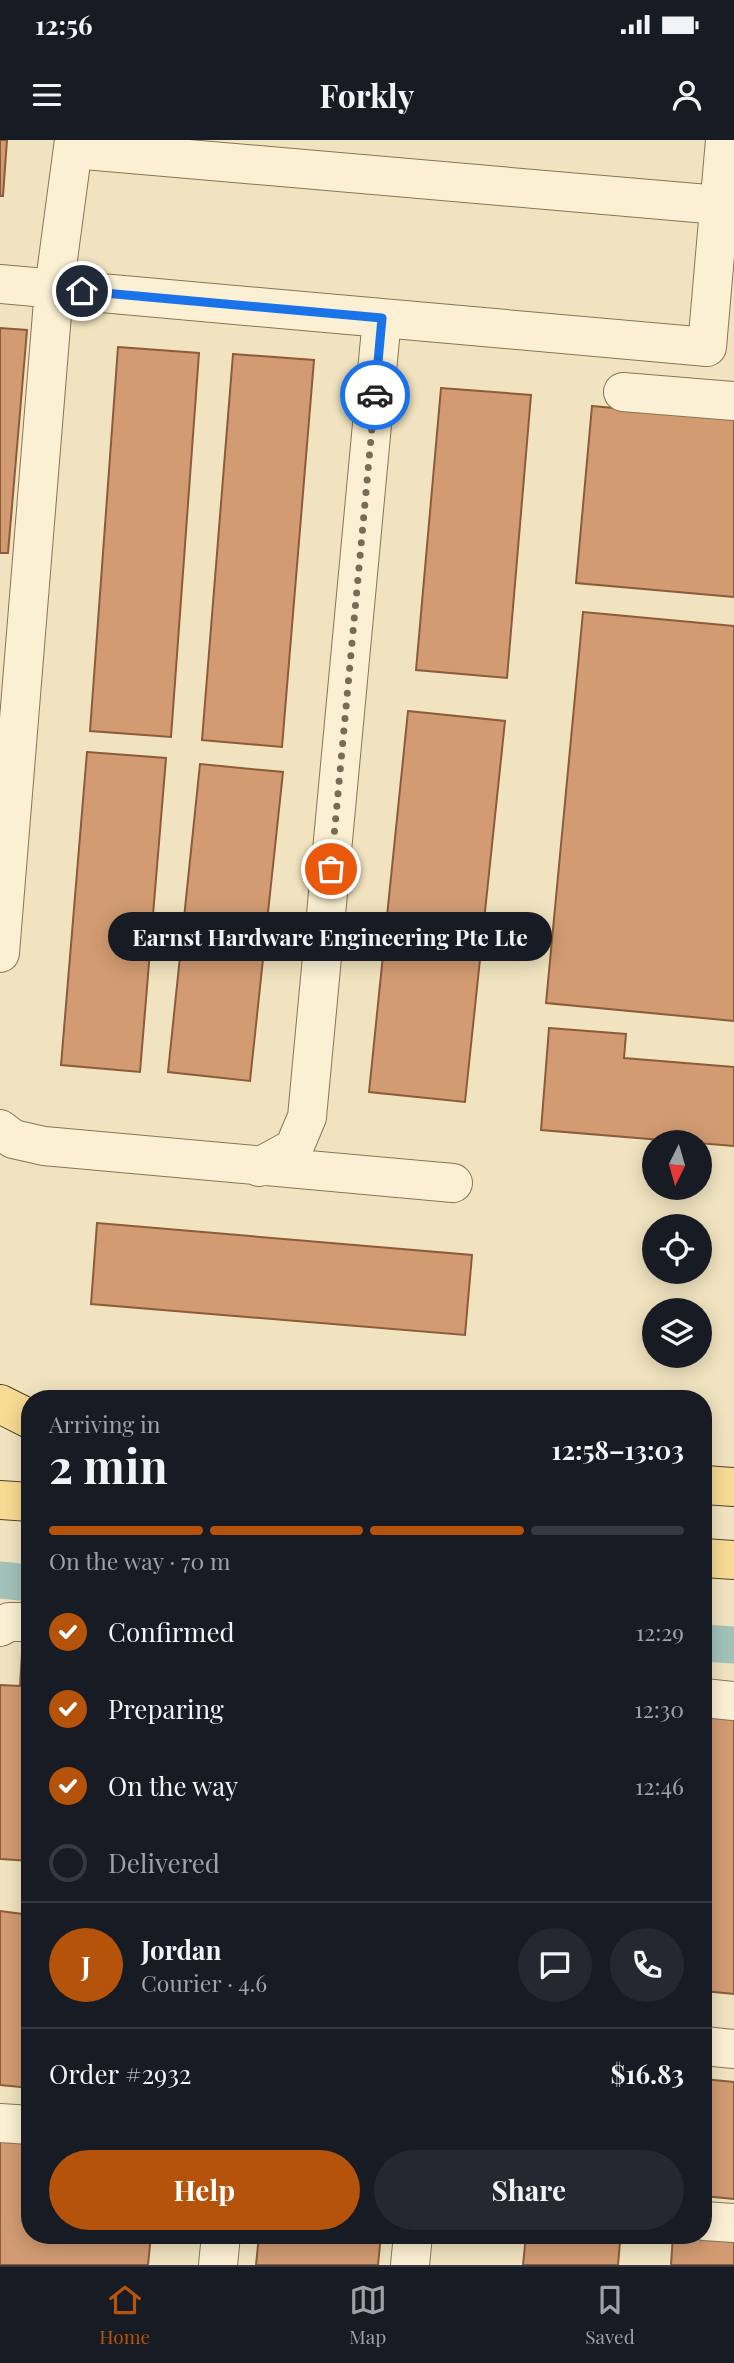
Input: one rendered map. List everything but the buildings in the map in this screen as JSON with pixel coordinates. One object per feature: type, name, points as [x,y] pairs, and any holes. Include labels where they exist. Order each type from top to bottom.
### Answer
[{"type":"main road","points":[[0,1404],[21,1416]]},
{"type":"main road","points":[[0,1420],[21,1421]]},
{"type":"main road","points":[[712,1486],[734,1487]]},
{"type":"main road","points":[[0,1500],[21,1503]]},
{"type":"main road","points":[[0,1507],[21,1505]]},
{"type":"main road","points":[[712,1559],[734,1560]]},
{"type":"lane","points":[[0,284],[707,347],[725,140]]},
{"type":"lane","points":[[0,953],[54,289],[73,144],[719,205]]},
{"type":"lane","points":[[259,1167],[294,1148],[307,1117],[382,318]]},
{"type":"lane","points":[[623,392],[734,401]]},
{"type":"lane","points":[[307,1117],[315,1143],[339,1174]]},
{"type":"lane","points":[[0,1129],[13,1139],[44,1146],[453,1183]]},
{"type":"lane","points":[[0,1626],[9,1622],[21,1622]]},
{"type":"lane","points":[[712,1699],[734,1701]]},
{"type":"lane","points":[[712,2047],[734,2049]]},
{"type":"lane","points":[[0,2123],[21,2124]]},
{"type":"lane","points":[[712,2222],[734,2223]]},
{"type":"lane","points":[[218,2265],[220,2244]]},
{"type":"lane","points":[[410,2265],[412,2244]]},
{"type":"waterway","points":[[0,1580],[21,1582]]},
{"type":"waterway","points":[[712,1644],[734,1645]]},
{"type":"way so far","points":[[331,869],[375,395]]},
{"type":"place","name":"Earnst Hardware Engineering Pte Lte","points":[[331,869]]},
{"type":"route","points":[[82,291],[382,318],[375,395]]}]
